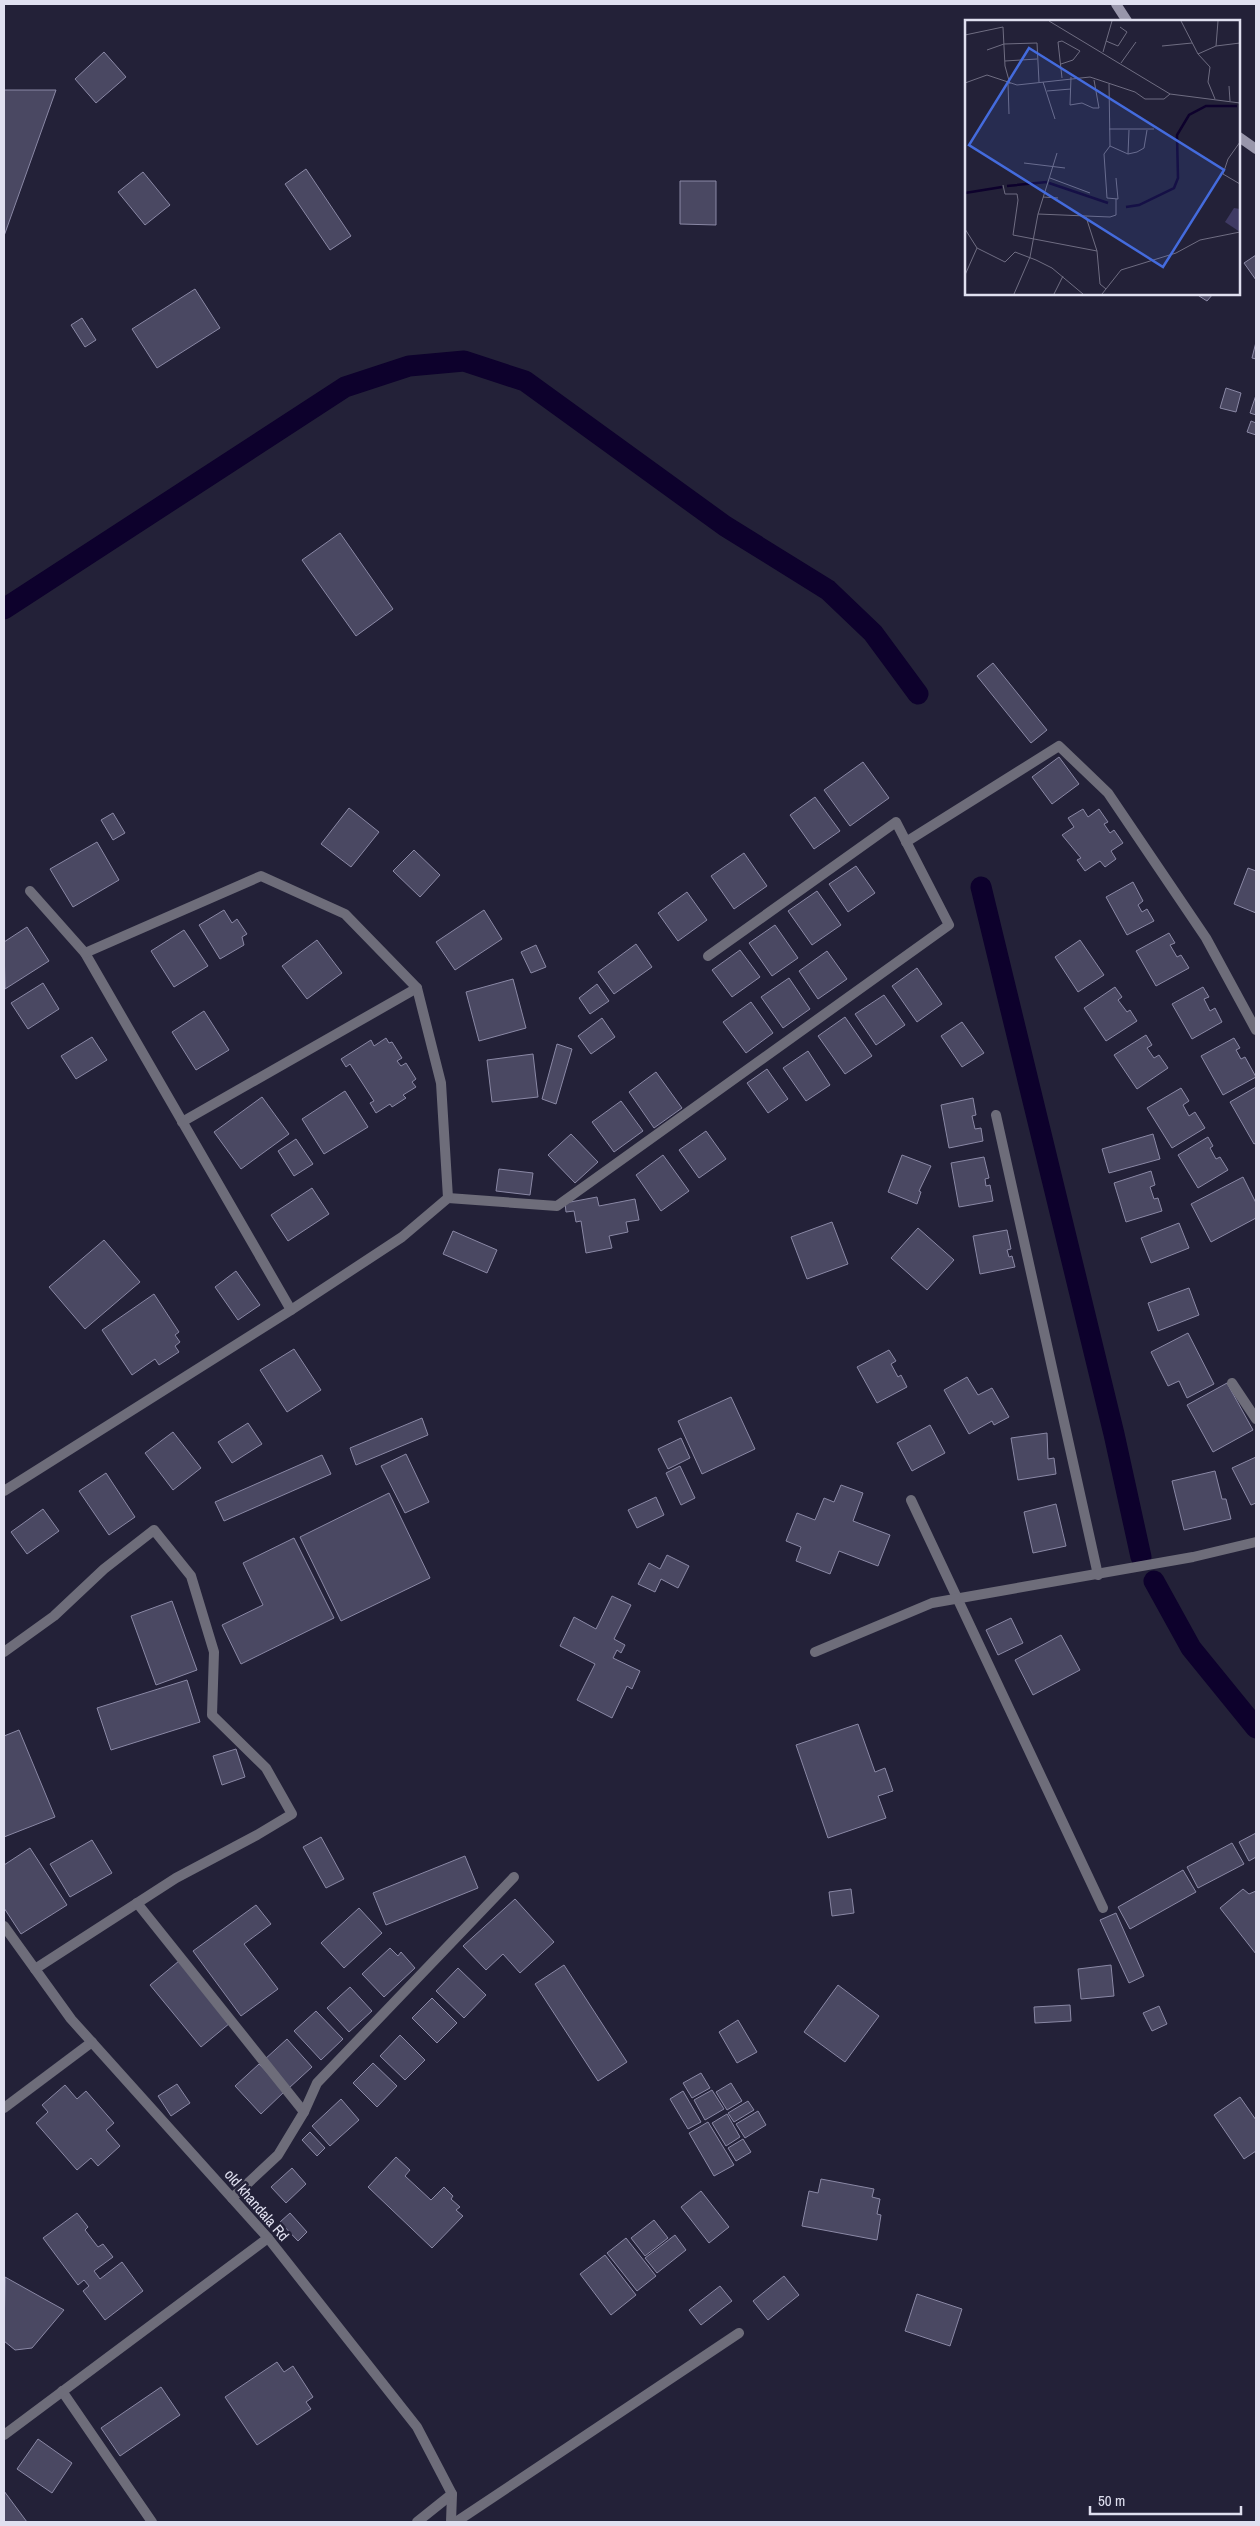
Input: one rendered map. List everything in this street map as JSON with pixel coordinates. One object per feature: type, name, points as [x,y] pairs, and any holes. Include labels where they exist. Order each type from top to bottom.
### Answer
[{"type":"main road","points":[[1116,4],[1126,20]]},
{"type":"main road","points":[[1240,138],[1256,149]]},
{"type":"street","points":[[906,842],[1059,746],[1108,792],[1206,938],[1252,1012],[1256,1030]]},
{"type":"street","points":[[4,1491],[291,1310],[402,1237],[448,1198],[557,1206],[949,925],[896,822],[708,956]]},
{"type":"street","points":[[85,953],[262,876],[345,914],[417,988],[441,1083],[448,1198]]},
{"type":"street","points":[[30,891],[85,953],[291,1310]]},
{"type":"street","points":[[182,1122],[417,988]]},
{"type":"street","points":[[996,1115],[1098,1575]]},
{"type":"street","points":[[1232,1383],[1256,1419]]},
{"type":"street","points":[[911,1500],[1104,1908]]},
{"type":"street","points":[[4,1652],[54,1616],[104,1569],[154,1530],[191,1576],[214,1652],[212,1715],[266,1768],[292,1814],[176,1878],[35,1969]]},
{"type":"street","points":[[815,1652],[932,1603],[1098,1575],[1193,1557],[1256,1542]]},
{"type":"street","points":[[232,2198],[278,2156],[304,2112],[317,2083],[514,1877]]},
{"type":"street","points":[[137,1904],[304,2112]]},
{"type":"street","name":"old khandala Rd","points":[[4,1926],[72,2019],[268,2238],[417,2426],[452,2494],[451,2522]]},
{"type":"street","points":[[4,2108],[92,2042]]},
{"type":"street","points":[[4,2435],[268,2238]]},
{"type":"street","points":[[456,2522],[739,2333]]},
{"type":"street","points":[[62,2391],[152,2522]]},
{"type":"street","points":[[417,2522],[452,2494]]},
{"type":"building","points":[[104,52],[126,77],[96,103],[75,79]]},
{"type":"building","points":[[4,90],[56,90],[4,236]]},
{"type":"building","points":[[306,169],[351,236],[330,250],[285,184]]},
{"type":"building","points":[[143,172],[170,205],[145,225],[118,192]]},
{"type":"building","points":[[680,181],[716,181],[716,225],[680,224]]},
{"type":"building","points":[[1256,255],[1256,280],[1244,263]]},
{"type":"building","points":[[195,289],[220,328],[157,368],[132,329]]},
{"type":"building","points":[[1198,295],[1212,295],[1207,301]]},
{"type":"building","points":[[82,318],[96,340],[85,347],[71,325]]},
{"type":"building","points":[[1256,342],[1256,359],[1252,358]]},
{"type":"building","points":[[1226,388],[1241,393],[1236,412],[1220,408]]},
{"type":"building","points":[[1256,395],[1256,415],[1250,413]]},
{"type":"building","points":[[1251,421],[1256,423],[1256,435],[1247,432]]},
{"type":"building","points":[[340,533],[393,609],[356,636],[302,560]]},
{"type":"building","points":[[993,663],[1047,730],[1031,743],[977,676]]},
{"type":"building","points":[[1059,757],[1079,784],[1052,804],[1032,777]]},
{"type":"building","points":[[863,762],[889,798],[850,826],[824,790]]},
{"type":"building","points":[[815,797],[840,831],[814,849],[790,815]]},
{"type":"building","points":[[349,808],[379,832],[351,867],[321,844]]},
{"type":"building","points":[[1083,809],[1088,817],[1099,809],[1108,822],[1104,824],[1110,833],[1114,830],[1123,843],[1111,851],[1116,859],[1105,867],[1100,861],[1085,871],[1077,860],[1081,858],[1062,835],[1074,827],[1068,818]]},
{"type":"building","points":[[113,813],[125,833],[113,840],[101,820]]},
{"type":"building","points":[[97,842],[119,880],[73,907],[50,869]]},
{"type":"building","points":[[414,850],[440,875],[420,897],[393,871]]},
{"type":"building","points":[[744,853],[767,886],[734,909],[711,876]]},
{"type":"building","points":[[856,866],[875,893],[848,912],[829,884]]},
{"type":"building","points":[[1248,868],[1256,871],[1256,913],[1234,904]]},
{"type":"building","points":[[1133,882],[1143,901],[1138,905],[1142,912],[1147,909],[1154,921],[1127,935],[1106,897]]},
{"type":"building","points":[[817,891],[841,925],[812,945],[788,911]]},
{"type":"building","points":[[687,892],[707,920],[678,941],[658,913]]},
{"type":"building","points":[[224,910],[232,923],[237,919],[247,934],[242,937],[244,945],[220,959],[199,925]]},
{"type":"building","points":[[484,910],[502,939],[455,970],[436,942]]},
{"type":"building","points":[[775,925],[798,958],[772,976],[749,943]]},
{"type":"building","points":[[27,927],[49,961],[5,989],[4,942]]},
{"type":"building","points":[[184,930],[208,966],[174,987],[151,951]]},
{"type":"building","points":[[1169,933],[1175,943],[1170,945],[1177,957],[1181,955],[1189,968],[1156,986],[1136,951]]},
{"type":"building","points":[[317,940],[342,973],[307,999],[282,966]]},
{"type":"building","points":[[1080,940],[1104,975],[1078,992],[1055,957]]},
{"type":"building","points":[[636,944],[652,967],[614,994],[598,972]]},
{"type":"building","points":[[536,945],[546,967],[531,973],[521,952]]},
{"type":"building","points":[[740,950],[760,977],[732,997],[712,970]]},
{"type":"building","points":[[827,951],[847,979],[818,999],[799,971]]},
{"type":"building","points":[[917,968],[942,1004],[917,1022],[892,986]]},
{"type":"building","points":[[789,978],[810,1009],[783,1028],[761,997]]},
{"type":"building","points":[[513,979],[526,1028],[479,1041],[466,992]]},
{"type":"building","points":[[43,983],[59,1009],[28,1029],[11,1003]]},
{"type":"building","points":[[597,984],[609,1001],[590,1014],[579,998]]},
{"type":"building","points":[[1115,987],[1122,997],[1118,1000],[1127,1012],[1130,1010],[1137,1021],[1106,1041],[1084,1008]]},
{"type":"building","points":[[1203,987],[1209,997],[1204,999],[1210,1011],[1215,1008],[1222,1022],[1192,1039],[1172,1004]]},
{"type":"building","points":[[884,995],[905,1025],[876,1045],[855,1014]]},
{"type":"building","points":[[751,1002],[773,1033],[746,1053],[723,1022]]},
{"type":"building","points":[[204,1011],[229,1050],[196,1070],[172,1032]]},
{"type":"building","points":[[845,1017],[872,1056],[845,1074],[818,1036]]},
{"type":"building","points":[[602,1018],[615,1037],[591,1054],[578,1036]]},
{"type":"building","points":[[962,1022],[984,1053],[962,1067],[941,1036]]},
{"type":"building","points":[[1146,1035],[1152,1045],[1147,1048],[1154,1058],[1159,1055],[1168,1068],[1137,1089],[1114,1055]]},
{"type":"building","points":[[92,1037],[107,1060],[76,1079],[61,1056]]},
{"type":"building","points":[[386,1038],[389,1043],[392,1042],[402,1058],[397,1061],[401,1066],[406,1063],[416,1079],[412,1082],[416,1087],[403,1095],[406,1098],[392,1107],[390,1104],[376,1113],[370,1103],[374,1101],[350,1064],[346,1067],[341,1059],[371,1040],[374,1046]]},
{"type":"building","points":[[1234,1038],[1240,1048],[1236,1050],[1241,1059],[1245,1057],[1256,1077],[1223,1095],[1201,1056]]},
{"type":"building","points":[[557,1044],[572,1049],[556,1104],[542,1099]]},
{"type":"building","points":[[808,1051],[830,1085],[806,1101],[783,1068]]},
{"type":"building","points":[[533,1054],[538,1097],[492,1102],[487,1060]]},
{"type":"building","points":[[767,1069],[788,1099],[768,1113],[747,1083]]},
{"type":"building","points":[[656,1072],[682,1108],[654,1128],[629,1092]]},
{"type":"building","points":[[1256,1087],[1256,1143],[1254,1144],[1230,1102]]},
{"type":"building","points":[[1181,1088],[1189,1101],[1183,1105],[1189,1116],[1195,1112],[1205,1128],[1172,1148],[1147,1108]]},
{"type":"building","points":[[345,1091],[368,1127],[324,1154],[302,1119]]},
{"type":"building","points":[[262,1097],[289,1134],[241,1169],[214,1132]]},
{"type":"building","points":[[973,1098],[976,1115],[972,1116],[975,1129],[981,1128],[983,1141],[949,1148],[941,1105]]},
{"type":"building","points":[[621,1101],[643,1131],[614,1152],[592,1122]]},
{"type":"building","points":[[706,1131],[726,1159],[699,1178],[679,1150]]},
{"type":"building","points":[[571,1134],[598,1162],[575,1183],[548,1155]]},
{"type":"building","points":[[1153,1134],[1160,1159],[1109,1173],[1102,1149]]},
{"type":"building","points":[[1208,1137],[1213,1146],[1210,1148],[1216,1159],[1220,1157],[1228,1170],[1198,1188],[1178,1155]]},
{"type":"building","points":[[296,1139],[313,1164],[294,1176],[278,1151]]},
{"type":"building","points":[[663,1155],[689,1191],[661,1211],[636,1175]]},
{"type":"building","points":[[902,1155],[931,1166],[919,1191],[921,1192],[917,1204],[888,1192]]},
{"type":"building","points":[[984,1157],[989,1178],[985,1179],[986,1186],[990,1185],[993,1201],[959,1207],[951,1163]]},
{"type":"building","points":[[499,1169],[533,1173],[530,1195],[496,1191]]},
{"type":"building","points":[[1151,1171],[1155,1185],[1150,1187],[1154,1199],[1158,1198],[1162,1211],[1126,1222],[1114,1183]]},
{"type":"building","points":[[1243,1177],[1256,1203],[1256,1218],[1211,1242],[1191,1204]]},
{"type":"building","points":[[312,1188],[329,1214],[288,1241],[271,1215]]},
{"type":"building","points":[[597,1197],[599,1206],[635,1199],[639,1220],[626,1222],[628,1232],[609,1236],[612,1248],[586,1253],[581,1221],[576,1222],[574,1211],[566,1212],[565,1203]]},
{"type":"building","points":[[832,1222],[848,1264],[807,1279],[791,1237]]},
{"type":"building","points":[[1179,1223],[1189,1248],[1151,1263],[1141,1238]]},
{"type":"building","points":[[918,1228],[954,1260],[927,1290],[891,1258]]},
{"type":"building","points":[[1007,1230],[1011,1249],[1007,1250],[1009,1257],[1012,1256],[1015,1267],[980,1274],[973,1236]]},
{"type":"building","points":[[453,1231],[497,1250],[487,1273],[443,1254]]},
{"type":"building","points":[[104,1240],[140,1282],[85,1329],[49,1287]]},
{"type":"building","points":[[236,1271],[260,1305],[238,1320],[215,1287]]},
{"type":"building","points":[[1189,1288],[1199,1315],[1158,1331],[1148,1303]]},
{"type":"building","points":[[154,1294],[179,1332],[175,1335],[180,1342],[175,1346],[179,1352],[159,1365],[155,1359],[132,1375],[102,1330]]},
{"type":"building","points":[[1188,1333],[1214,1384],[1187,1398],[1179,1381],[1168,1386],[1151,1352]]},
{"type":"building","points":[[294,1349],[321,1390],[287,1412],[260,1370]]},
{"type":"building","points":[[889,1350],[896,1361],[891,1364],[898,1377],[901,1375],[907,1387],[877,1403],[857,1367]]},
{"type":"building","points":[[967,1377],[978,1395],[992,1388],[1009,1417],[994,1425],[992,1421],[969,1434],[944,1390]]},
{"type":"building","points":[[1227,1383],[1253,1430],[1213,1452],[1187,1405]]},
{"type":"building","points":[[731,1397],[755,1449],[702,1474],[678,1421]]},
{"type":"building","points":[[422,1418],[428,1435],[356,1465],[350,1448]]},
{"type":"building","points":[[248,1423],[262,1444],[232,1463],[218,1442]]},
{"type":"building","points":[[930,1425],[945,1453],[912,1471],[897,1443]]},
{"type":"building","points":[[173,1432],[201,1468],[173,1490],[145,1453]]},
{"type":"building","points":[[1047,1433],[1048,1459],[1054,1458],[1056,1474],[1018,1480],[1011,1438]]},
{"type":"building","points":[[681,1438],[690,1458],[668,1469],[658,1449]]},
{"type":"building","points":[[406,1454],[429,1502],[405,1513],[381,1466]]},
{"type":"building","points":[[322,1455],[331,1474],[224,1521],[215,1502]]},
{"type":"building","points":[[1256,1457],[1256,1503],[1251,1505],[1232,1468]]},
{"type":"building","points":[[680,1466],[695,1498],[681,1505],[666,1473]]},
{"type":"building","points":[[1215,1471],[1222,1499],[1226,1499],[1231,1519],[1184,1530],[1172,1481]]},
{"type":"building","points":[[106,1473],[135,1517],[109,1535],[79,1491]]},
{"type":"building","points":[[841,1485],[863,1493],[853,1521],[890,1535],[878,1566],[839,1551],[830,1574],[796,1561],[801,1547],[786,1541],[797,1513],[815,1520],[824,1498],[834,1502]]},
{"type":"building","points":[[389,1493],[430,1578],[341,1621],[300,1537]]},
{"type":"building","points":[[656,1497],[664,1515],[637,1528],[628,1510]]},
{"type":"building","points":[[1056,1504],[1066,1546],[1033,1553],[1024,1512]]},
{"type":"building","points":[[43,1509],[59,1531],[27,1554],[11,1532]]},
{"type":"building","points":[[294,1538],[334,1618],[241,1664],[222,1625],[263,1605],[243,1563]]},
{"type":"building","points":[[667,1555],[689,1566],[678,1588],[661,1579],[655,1592],[638,1584],[649,1563],[660,1569]]},
{"type":"building","points":[[612,1596],[631,1605],[614,1639],[625,1645],[621,1653],[617,1650],[613,1658],[640,1671],[632,1689],[627,1686],[612,1718],[577,1700],[595,1664],[560,1646],[574,1617],[596,1629]]},
{"type":"building","points":[[172,1601],[197,1670],[156,1685],[131,1616]]},
{"type":"building","points":[[1011,1618],[1023,1643],[998,1655],[986,1630]]},
{"type":"building","points":[[1061,1635],[1080,1670],[1033,1695],[1015,1660]]},
{"type":"building","points":[[187,1680],[200,1722],[111,1750],[97,1708]]},
{"type":"building","points":[[858,1724],[875,1772],[885,1768],[893,1791],[878,1796],[886,1818],[828,1838],[796,1745]]},
{"type":"building","points":[[19,1730],[55,1817],[4,1837],[4,1736]]},
{"type":"building","points":[[236,1749],[245,1777],[222,1785],[213,1756]]},
{"type":"building","points":[[1256,1833],[1256,1857],[1249,1861],[1239,1842]]},
{"type":"building","points":[[321,1837],[344,1879],[326,1888],[303,1847]]},
{"type":"building","points":[[92,1840],[112,1873],[70,1897],[50,1864]]},
{"type":"building","points":[[1232,1843],[1244,1864],[1198,1888],[1187,1867]]},
{"type":"building","points":[[30,1848],[67,1905],[21,1934],[4,1908],[4,1865]]},
{"type":"building","points":[[465,1856],[478,1888],[386,1925],[373,1893]]},
{"type":"building","points":[[1183,1870],[1196,1892],[1130,1929],[1118,1907]]},
{"type":"building","points":[[851,1889],[854,1913],[832,1916],[829,1892]]},
{"type":"building","points":[[1243,1889],[1249,1894],[1256,1891],[1256,1954],[1220,1908]]},
{"type":"building","points":[[515,1899],[554,1942],[520,1973],[503,1954],[486,1970],[463,1946]]},
{"type":"building","points":[[256,1905],[271,1924],[244,1944],[278,1989],[241,2016],[193,1951]]},
{"type":"building","points":[[359,1908],[382,1933],[344,1968],[321,1943]]},
{"type":"building","points":[[1116,1913],[1144,1976],[1129,1983],[1100,1920]]},
{"type":"building","points":[[390,1948],[398,1956],[401,1952],[415,1968],[384,1997],[362,1974]]},
{"type":"building","points":[[179,1961],[230,2023],[201,2047],[150,1985]]},
{"type":"building","points":[[564,1965],[627,2062],[598,2081],[535,1984]]},
{"type":"building","points":[[1111,1965],[1114,1996],[1081,1999],[1078,1969]]},
{"type":"building","points":[[458,1968],[486,1995],[464,2018],[436,1991]]},
{"type":"building","points":[[838,1985],[879,2016],[845,2062],[804,2032]]},
{"type":"building","points":[[350,1987],[372,2011],[349,2032],[327,2008]]},
{"type":"building","points":[[432,1998],[457,2023],[437,2043],[412,2018]]},
{"type":"building","points":[[1070,2005],[1071,2021],[1035,2023],[1034,2007]]},
{"type":"building","points":[[1159,2006],[1167,2024],[1152,2031],[1143,2013]]},
{"type":"building","points":[[316,2011],[343,2039],[321,2060],[294,2031]]},
{"type":"building","points":[[738,2020],[757,2052],[737,2063],[719,2032]]},
{"type":"building","points":[[400,2035],[425,2060],[405,2080],[380,2056]]},
{"type":"building","points":[[287,2039],[312,2067],[289,2088],[264,2060]]},
{"type":"building","points":[[373,2063],[397,2086],[377,2107],[353,2083]]},
{"type":"building","points":[[259,2064],[285,2091],[261,2114],[235,2086]]},
{"type":"building","points":[[701,2073],[710,2088],[692,2098],[683,2083]]},
{"type":"building","points":[[731,2083],[742,2101],[727,2110],[716,2092]]},
{"type":"building","points":[[177,2084],[190,2103],[171,2116],[158,2096]]},
{"type":"building","points":[[65,2085],[77,2099],[86,2091],[114,2123],[106,2130],[120,2146],[98,2166],[91,2158],[77,2170],[36,2123],[48,2112],[42,2105]]},
{"type":"building","points":[[712,2090],[724,2109],[705,2120],[694,2100]]},
{"type":"building","points":[[683,2091],[701,2122],[688,2129],[670,2099]]},
{"type":"building","points":[[1240,2097],[1256,2120],[1256,2151],[1244,2159],[1214,2115]]},
{"type":"building","points":[[341,2099],[359,2120],[330,2146],[312,2126]]},
{"type":"building","points":[[748,2101],[754,2110],[734,2122],[728,2113]]},
{"type":"building","points":[[758,2111],[766,2125],[745,2138],[736,2124]]},
{"type":"building","points":[[727,2114],[740,2137],[726,2146],[712,2123]]},
{"type":"building","points":[[708,2122],[734,2165],[714,2176],[689,2133]]},
{"type":"building","points":[[310,2132],[325,2148],[317,2156],[302,2140]]},
{"type":"building","points":[[743,2139],[751,2152],[736,2161],[728,2148]]},
{"type":"building","points":[[396,2157],[410,2170],[405,2176],[431,2200],[444,2187],[453,2196],[451,2199],[460,2207],[456,2210],[463,2216],[432,2248],[368,2187]]},
{"type":"building","points":[[292,2168],[306,2184],[286,2203],[271,2187]]},
{"type":"building","points":[[821,2179],[874,2189],[872,2197],[880,2199],[877,2214],[881,2215],[877,2240],[802,2226],[809,2191],[818,2193]]},
{"type":"building","points":[[701,2191],[729,2227],[709,2243],[681,2207]]},
{"type":"building","points":[[77,2213],[88,2227],[85,2230],[98,2247],[103,2244],[113,2257],[94,2271],[100,2279],[122,2262],[143,2291],[105,2320],[83,2291],[89,2286],[84,2280],[78,2285],[43,2238]]},
{"type":"building","points":[[290,2213],[307,2232],[298,2241],[280,2222]]},
{"type":"building","points":[[654,2220],[668,2238],[645,2256],[631,2238]]},
{"type":"building","points":[[675,2235],[686,2250],[657,2273],[645,2258]]},
{"type":"building","points":[[626,2238],[656,2276],[637,2291],[607,2253]]},
{"type":"building","points":[[605,2255],[636,2295],[611,2315],[580,2274]]},
{"type":"building","points":[[784,2276],[799,2295],[768,2320],[753,2301]]},
{"type":"building","points":[[5,2277],[64,2310],[32,2348],[15,2350],[4,2341]]},
{"type":"building","points":[[720,2286],[732,2301],[701,2325],[689,2310]]},
{"type":"building","points":[[917,2294],[962,2309],[950,2346],[905,2331]]},
{"type":"building","points":[[277,2362],[284,2372],[293,2366],[313,2397],[306,2402],[311,2409],[257,2445],[225,2397]]},
{"type":"building","points":[[161,2387],[180,2415],[120,2456],[101,2428]]},
{"type":"building","points":[[38,2439],[72,2463],[52,2493],[17,2469]]},
{"type":"building","points":[[4,2491],[27,2522],[4,2522]]},
{"type":"waterway","points":[[4,609],[345,387],[409,366],[464,361],[525,381],[725,526],[828,590],[873,633],[918,694]]},
{"type":"waterway","points":[[981,887],[1114,1434],[1141,1557]]},
{"type":"waterway","points":[[1154,1581],[1191,1648],[1256,1728]]}]
